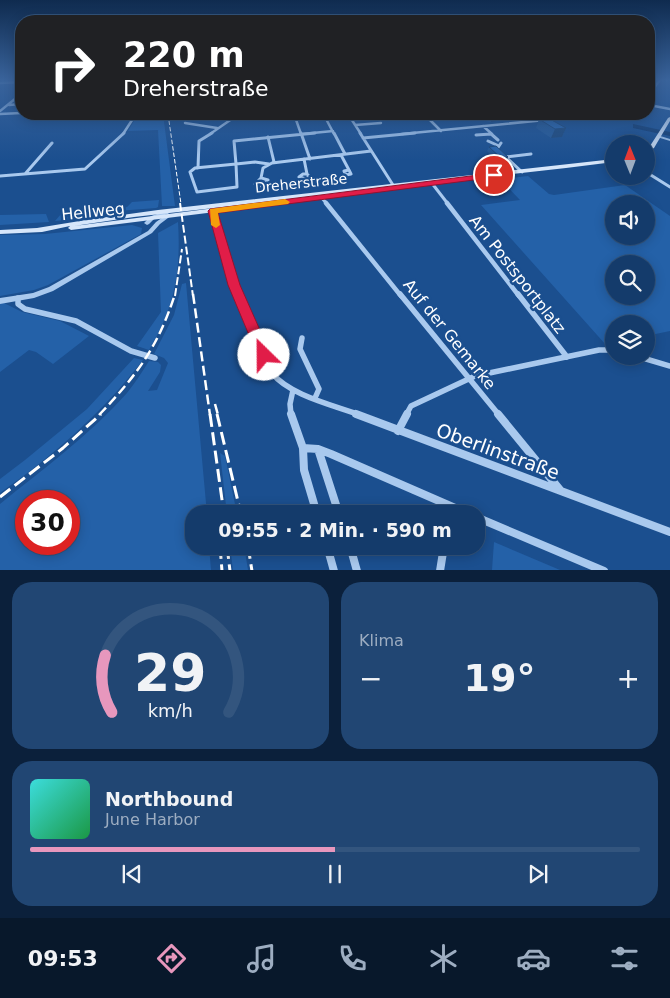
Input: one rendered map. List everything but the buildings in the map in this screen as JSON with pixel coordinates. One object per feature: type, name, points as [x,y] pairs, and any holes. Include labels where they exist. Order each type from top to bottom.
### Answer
[{"type":"main road","points":[[655,141],[670,118]]},
{"type":"main road","name":"Dreherstraße","points":[[213,208],[605,161]]},
{"type":"main road","name":"Dreherstraße","points":[[320,195],[417,186],[431,182]]},
{"type":"main road","name":"Hellweg","points":[[0,232],[38,230],[140,217],[191,208],[213,208]]},
{"type":"main road","name":"Hellweg","points":[[140,217],[152,220],[213,208]]},
{"type":"street","points":[[657,107],[670,109]]},
{"type":"street","points":[[0,113],[15,113]]},
{"type":"street","points":[[0,176],[86,168],[126,131],[132,120]]},
{"type":"street","points":[[185,123],[217,128],[226,126],[232,120]]},
{"type":"street","points":[[296,120],[310,159]]},
{"type":"street","points":[[327,120],[349,170]]},
{"type":"street","points":[[352,120],[393,186]]},
{"type":"street","points":[[430,120],[441,131]]},
{"type":"street","points":[[364,138],[550,120]]},
{"type":"street","points":[[355,125],[381,123]]},
{"type":"street","points":[[483,126],[499,143]]},
{"type":"street","points":[[198,165],[200,141],[217,128]]},
{"type":"street","points":[[269,164],[263,162],[235,164],[198,165],[190,172],[197,192],[237,187],[235,164],[234,141],[333,131]]},
{"type":"street","points":[[659,133],[670,140]]},
{"type":"street","points":[[476,135],[491,134]]},
{"type":"street","points":[[268,138],[274,162]]},
{"type":"street","points":[[488,141],[499,143]]},
{"type":"street","points":[[25,174],[52,143]]},
{"type":"street","points":[[499,143],[497,149],[522,172]]},
{"type":"street","points":[[261,178],[263,168],[274,162],[371,151]]},
{"type":"street","points":[[506,157],[531,154]]},
{"type":"street","points":[[304,159],[307,174]]},
{"type":"street","points":[[655,178],[670,187]]},
{"type":"street","name":"Am Postsportplatz","points":[[431,182],[567,357]]},
{"type":"street","name":"Dreherstraße","points":[[368,191],[393,186]]},
{"type":"street","name":"Auf der Gemarke","points":[[320,195],[562,492]]},
{"type":"street","name":"Hellweg","points":[[152,220],[160,214],[191,208]]},
{"type":"street","name":"Oberlinstraße","points":[[213,208],[234,285],[272,373],[279,382],[294,390],[398,431],[670,532]]},
{"type":"street","points":[[144,236],[152,220]]},
{"type":"street","points":[[0,300],[18,298],[50,289],[152,231],[152,220]]},
{"type":"street","points":[[18,298],[18,304],[25,309],[76,321],[131,351],[155,358]]},
{"type":"street","points":[[302,338],[300,349],[319,389],[315,398]]},
{"type":"street","points":[[398,431],[411,406],[475,376],[605,349]]},
{"type":"street","points":[[655,362],[670,366]]},
{"type":"street","points":[[294,390],[290,398],[290,406],[303,448],[301,452],[302,462],[314,505]]},
{"type":"street","points":[[303,448],[318,449],[438,505]]},
{"type":"street","points":[[318,449],[336,505]]},
{"type":"street","points":[[485,521],[604,570]]},
{"type":"street","points":[[330,555],[334,570]]},
{"type":"street","points":[[353,555],[357,570]]},
{"type":"street","points":[[440,570],[442,555]]},
{"type":"shaded area","points":[[134,120],[164,120],[175,206],[162,206],[158,130],[128,131]]},
{"type":"shaded area","points":[[528,176],[549,194],[554,195],[625,185],[640,195],[605,195],[605,245],[655,245],[655,206],[670,216],[670,331],[655,334],[655,315],[605,315],[605,344],[481,205],[520,200],[500,179]]},
{"type":"shaded area","points":[[159,200],[158,207],[156,208],[117,211],[55,221],[61,214],[127,207],[132,202]]},
{"type":"shaded area","points":[[46,214],[49,222],[0,225],[0,215]]},
{"type":"shaded area","points":[[178,222],[178,257],[174,288],[165,319],[149,350],[137,346],[161,312],[158,233]]},
{"type":"shaded area","points":[[132,225],[142,228],[141,234],[48,285],[34,290],[0,296],[0,235],[45,234]]},
{"type":"shaded area","points":[[186,283],[206,505],[185,505],[185,555],[210,555],[211,570],[0,570],[0,504],[15,492],[15,555],[80,555],[80,490],[17,490],[98,423],[127,393],[149,361],[158,362],[161,365],[160,372],[148,391],[157,390],[168,363],[164,358],[154,354],[174,315],[182,284]]},
{"type":"shaded area","points":[[0,303],[4,303],[22,312],[60,321],[89,336],[53,364],[36,352],[29,350],[0,372]]},
{"type":"shaded area","points":[[134,358],[143,360],[111,398],[58,448],[0,493],[0,479],[87,409]]},
{"type":"shaded area","points":[[220,453],[225,456],[235,505],[226,505]]},
{"type":"shaded area","points":[[494,542],[560,570],[492,570]]},
{"type":"shaded area","points":[[231,555],[246,555],[248,570],[233,570]]},
{"type":"waterway","points":[[636,126],[670,134]]},
{"type":"railway","points":[[169,120],[181,204]]},
{"type":"railway","points":[[180,203],[193,296]]},
{"type":"railway","points":[[175,296],[182,249]]},
{"type":"railway","points":[[99,415],[125,387],[154,345],[175,294]]},
{"type":"railway","points":[[193,294],[210,415]]},
{"type":"railway","points":[[215,404],[218,415]]},
{"type":"railway","points":[[0,497],[63,448],[101,414]]},
{"type":"railway","points":[[210,414],[223,505]]},
{"type":"railway","points":[[217,414],[239,505]]},
{"type":"railway","points":[[221,555],[222,570]]},
{"type":"railway","points":[[228,555],[230,570]]},
{"type":"railway","points":[[249,555],[252,570]]},
{"type":"slow traffic","points":[[216,225],[213,211],[285,202]]},
{"type":"route","points":[[264,355],[234,285],[213,217],[213,211],[494,175]]}]
